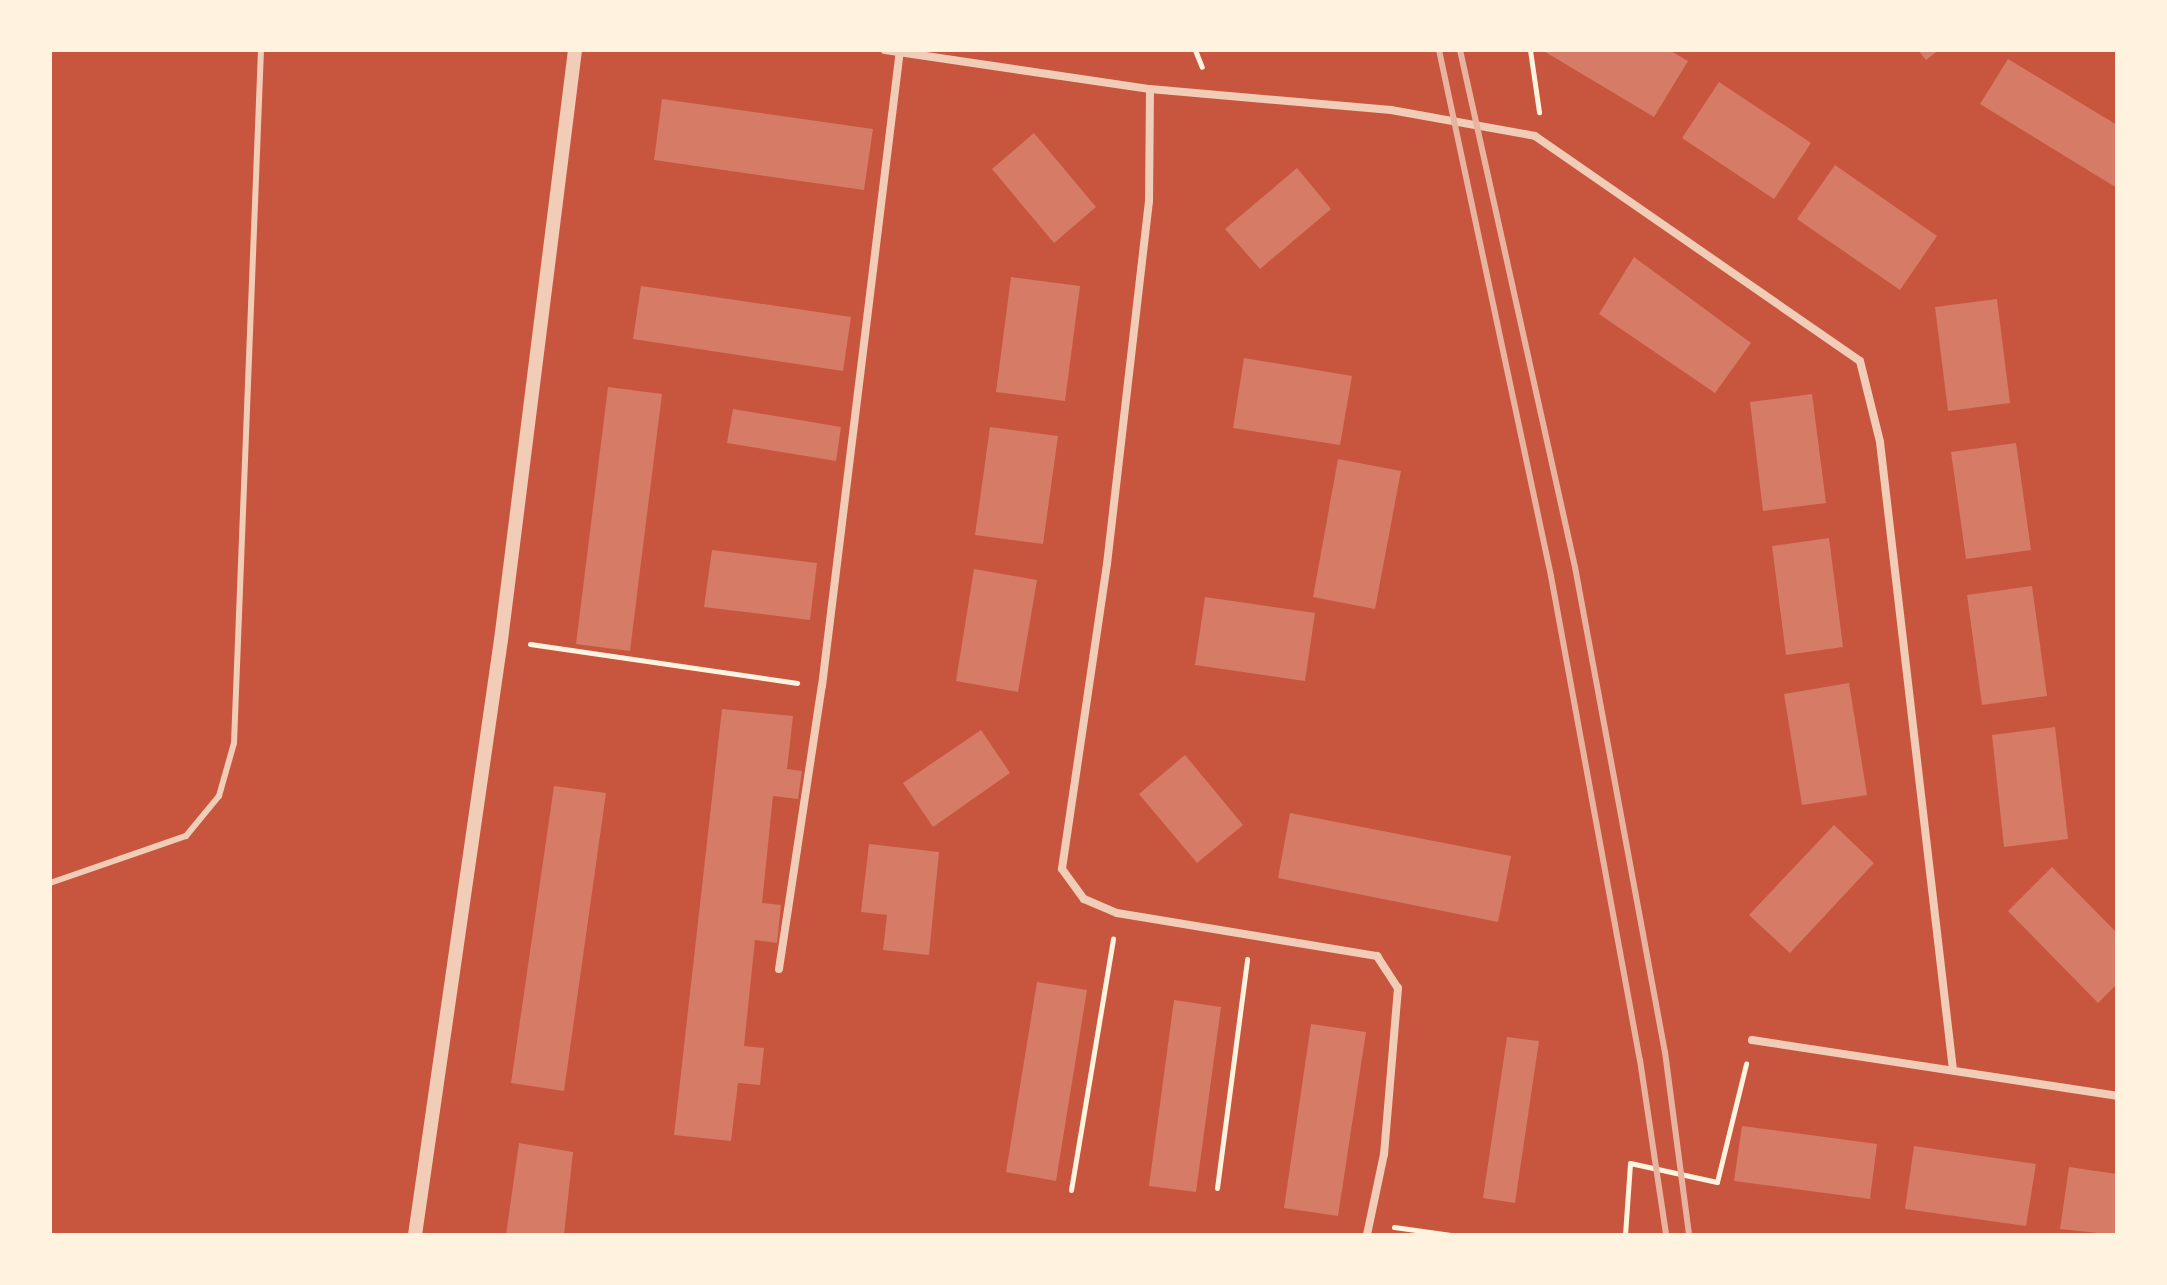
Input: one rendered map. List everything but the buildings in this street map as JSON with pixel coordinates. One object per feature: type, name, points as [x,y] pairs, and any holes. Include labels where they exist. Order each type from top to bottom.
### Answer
[{"type":"street","points":[[415,1235],[501,640],[575,50]]},
{"type":"street","points":[[885,50],[1150,89],[1391,110],[1535,136],[1860,361],[1880,442],[1953,1070]]},
{"type":"street","points":[[779,969],[822,686],[900,51]]},
{"type":"street","points":[[1150,89],[1149,201],[1107,564],[1062,869],[1084,899],[1117,913],[1377,956],[1398,988],[1384,1154],[1367,1235]]},
{"type":"street","points":[[1752,1040],[2117,1096]]},
{"type":"lane","points":[[50,883],[186,836],[219,796],[234,743],[261,50]]},
{"type":"path","points":[[1530,50],[1544,143]]},
{"type":"path","points":[[501,640],[822,686]]},
{"type":"path","points":[[1071,1190],[1117,913]]},
{"type":"path","points":[[1217,1188],[1251,936]]},
{"type":"path","points":[[1625,1235],[1630,1163],[1717,1182],[1752,1040]]},
{"type":"path","points":[[1369,1223],[1452,1235]]},
{"type":"railway","points":[[1439,50],[1551,576],[1640,1060],[1666,1235]]},
{"type":"railway","points":[[1460,50],[1575,567],[1665,1052],[1689,1235]]}]
